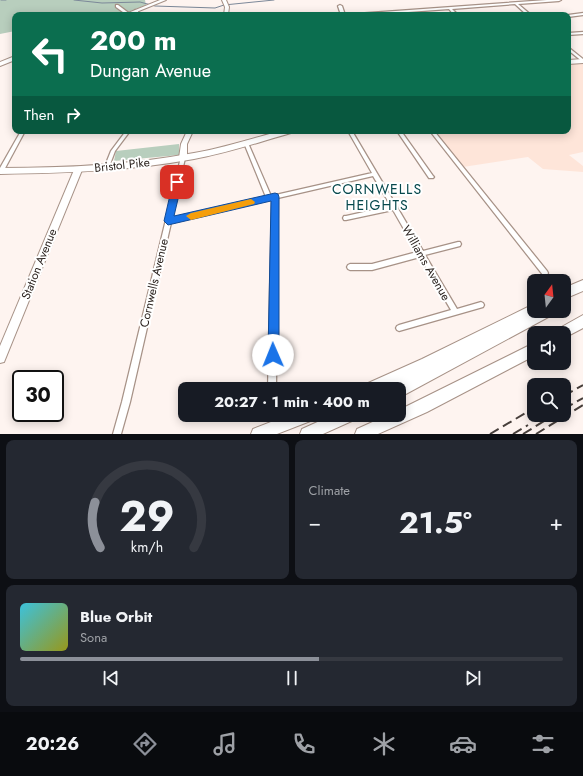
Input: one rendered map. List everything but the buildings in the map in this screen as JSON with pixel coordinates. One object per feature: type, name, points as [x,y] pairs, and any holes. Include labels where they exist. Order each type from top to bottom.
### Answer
[{"type":"highway","points":[[387,382],[448,354],[527,314]]},
{"type":"highway","points":[[406,386],[535,318]]},
{"type":"highway","points":[[571,328],[583,321]]},
{"type":"highway","points":[[362,434],[422,407],[527,352]]},
{"type":"highway","points":[[258,434],[290,422]]},
{"type":"highway","points":[[307,434],[334,422]]},
{"type":"main road","points":[[571,62],[583,61]]},
{"type":"main road","name":"Bristol Pike","points":[[0,171],[78,170],[183,158],[278,134]]},
{"type":"street","points":[[138,12],[164,0]]},
{"type":"street","points":[[395,12],[559,0]]},
{"type":"street","points":[[515,3],[526,12]]},
{"type":"street","points":[[118,6],[124,12]]},
{"type":"street","points":[[340,6],[343,12]]},
{"type":"street","points":[[450,8],[453,12]]},
{"type":"street","points":[[571,16],[583,14]]},
{"type":"street","points":[[571,34],[583,33]]},
{"type":"street","points":[[571,51],[583,61]]},
{"type":"street","points":[[0,64],[12,59]]},
{"type":"street","points":[[0,171],[21,134]]},
{"type":"street","points":[[107,166],[113,151],[126,134]]},
{"type":"street","name":"Cornwells Avenue","points":[[117,434],[126,402],[183,158],[184,144],[189,134]]},
{"type":"street","name":"Williams Avenue","points":[[352,134],[455,312]]},
{"type":"street","points":[[401,134],[431,176]]},
{"type":"street","points":[[434,134],[546,273]]},
{"type":"street","points":[[246,143],[272,197],[272,382]]},
{"type":"street","name":"Station Avenue","points":[[0,358],[78,170]]},
{"type":"street","points":[[168,221],[374,174]]},
{"type":"street","points":[[346,218],[394,208]]},
{"type":"street","points":[[350,267],[372,267],[422,255],[458,244]]},
{"type":"street","points":[[399,328],[481,304]]},
{"type":"shaded area","points":[[583,63],[583,152],[569,155],[583,166],[583,172],[543,169],[528,157],[463,167],[436,134],[571,134],[571,64]]},
{"type":"green space","points":[[0,0],[145,0],[146,5],[128,12],[12,12],[12,32],[0,34]]},
{"type":"green space","points":[[179,144],[179,155],[114,161],[116,151]]},
{"type":"waterway","points":[[1,0],[6,0]]},
{"type":"waterway","points":[[74,0],[102,3],[140,2],[155,6],[215,8],[224,5],[274,0]]},
{"type":"railway","points":[[571,392],[583,385]]},
{"type":"railway","points":[[571,405],[583,398]]},
{"type":"railway","points":[[536,434],[583,405]]},
{"type":"railway","points":[[490,434],[527,412]]},
{"type":"railway","points":[[523,434],[543,422]]},
{"type":"railway","points":[[513,434],[528,425]]},
{"type":"slow traffic","points":[[191,216],[251,202]]},
{"type":"district","name":"CORNWELLS HEIGHTS","points":[[377,198]]},
{"type":"route","points":[[177,182],[168,221],[275,197],[273,355]]}]
